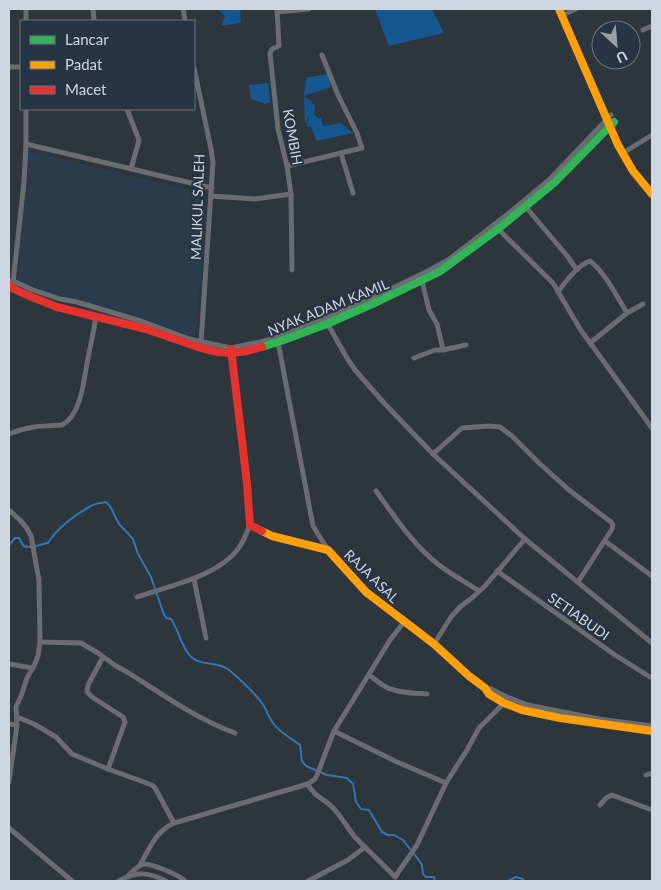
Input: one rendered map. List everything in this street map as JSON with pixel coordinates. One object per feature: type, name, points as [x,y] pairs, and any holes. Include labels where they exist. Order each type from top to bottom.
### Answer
[{"type":"main road","points":[[559,9],[626,152],[652,185]]},
{"type":"main road","points":[[566,11],[610,121],[640,182],[652,194]]},
{"type":"main road","name":"NYAK ADAM KAMIL","points":[[11,284],[40,301],[57,307],[146,329],[218,352],[231,350],[247,351],[261,344],[278,342],[422,281],[452,263],[496,226],[554,183],[610,121]]},
{"type":"main road","points":[[231,350],[247,483],[250,525]]},
{"type":"main road","name":"RAJA ASAL","points":[[250,525],[272,536],[328,550],[366,592],[434,644],[468,676],[485,688],[489,694],[504,703],[522,710],[560,718],[652,731]]},
{"type":"street","points":[[277,10],[309,9]]},
{"type":"street","points":[[566,11],[576,9]]},
{"type":"street","name":"KOMBIH","points":[[277,10],[279,44],[278,47],[270,50],[270,53],[278,129],[287,166],[291,194],[292,270]]},
{"type":"street","points":[[643,30],[652,26]]},
{"type":"street","points":[[287,166],[362,148],[322,55]]},
{"type":"street","name":"MALIKUL SALEH","points":[[195,73],[213,162],[201,345]]},
{"type":"street","points":[[26,110],[24,182],[11,284],[141,321],[189,338],[201,345]]},
{"type":"street","points":[[127,110],[139,140],[131,169]]},
{"type":"street","points":[[261,344],[326,321],[448,260],[496,226],[550,179],[610,121]]},
{"type":"street","points":[[626,152],[652,135]]},
{"type":"street","points":[[26,144],[212,188]]},
{"type":"street","points":[[341,153],[353,192]]},
{"type":"street","points":[[211,196],[255,199],[291,194]]},
{"type":"street","points":[[525,206],[577,270]]},
{"type":"street","points":[[496,226],[553,284],[580,329],[652,428]]},
{"type":"street","points":[[558,292],[565,282],[588,261],[605,278],[628,313]]},
{"type":"street","points":[[422,281],[429,310],[437,324],[443,350]]},
{"type":"street","points":[[590,343],[628,313],[643,304]]},
{"type":"street","points":[[9,434],[22,429],[65,424],[71,417],[82,391],[96,316]]},
{"type":"street","points":[[326,321],[347,358],[364,381],[433,454],[525,539],[652,643]]},
{"type":"street","points":[[278,342],[313,526],[328,550]]},
{"type":"street","points":[[414,358],[434,350],[466,345]]},
{"type":"street","points":[[433,454],[462,428],[500,427],[569,490],[611,522],[613,525],[612,529],[578,582]]},
{"type":"street","points":[[376,491],[405,532],[440,565],[479,591]]},
{"type":"street","points":[[9,510],[26,527],[31,536],[39,580],[40,642],[38,656],[16,707],[17,725],[9,782]]},
{"type":"street","points":[[137,597],[194,579],[229,559],[240,547],[250,525]]},
{"type":"street","points":[[434,644],[460,607],[479,591],[525,539]]},
{"type":"street","points":[[605,541],[652,576]]},
{"type":"street","name":"SETIABUDI","points":[[497,571],[615,655],[650,677]]},
{"type":"street","points":[[194,579],[206,638]]},
{"type":"street","points":[[119,881],[140,865],[156,837],[162,830],[174,823],[308,784],[315,779],[334,731],[390,640],[404,622]]},
{"type":"street","points":[[40,642],[81,642],[198,717],[215,726],[235,733]]},
{"type":"street","points":[[103,657],[88,685],[88,692],[92,697],[123,717],[125,722],[108,769]]},
{"type":"street","points":[[9,664],[32,668]]},
{"type":"street","points":[[369,675],[391,689],[427,694]]},
{"type":"street","name":"RAJA ASAL","points":[[485,688],[528,705],[599,719],[652,726]]},
{"type":"street","points":[[308,784],[315,795],[332,806],[365,848],[397,879],[446,783],[479,728],[504,703]]},
{"type":"street","points":[[16,717],[34,724],[56,737],[72,754],[152,785],[174,823]]},
{"type":"street","points":[[9,724],[17,725]]},
{"type":"street","points":[[334,731],[397,762],[446,783]]},
{"type":"street","points":[[600,805],[612,794],[652,810]]},
{"type":"street","points":[[9,828],[72,881]]},
{"type":"street","points":[[308,881],[348,860],[365,848]]},
{"type":"street","points":[[140,865],[148,864],[181,877],[186,881]]},
{"type":"street","points":[[128,876],[138,874],[151,875],[166,881]]},
{"type":"shaded area","points":[[218,9],[240,9],[241,23],[221,26],[225,16]]},
{"type":"shaded area","points":[[375,9],[432,9],[444,33],[389,46]]},
{"type":"shaded area","points":[[327,74],[331,87],[304,96],[306,78]]},
{"type":"shaded area","points":[[268,83],[270,102],[265,104],[251,99],[249,85]]},
{"type":"shaded area","points":[[304,96],[311,100],[313,105],[315,104],[314,114],[319,119],[321,118],[323,126],[341,123],[353,133],[317,141],[311,128],[314,127],[306,126],[311,113],[305,124]]},
{"type":"shaded area","points":[[28,151],[207,194],[194,344],[16,287]]},
{"type":"waterway","points":[[9,545],[15,538],[19,538],[26,547],[48,543],[56,532],[73,518],[93,505],[106,502],[119,524],[133,539],[138,554],[151,577],[163,612],[166,618],[171,619],[183,645],[192,658],[197,661],[224,667],[238,678],[261,702],[275,726],[300,745],[302,761],[306,766],[327,775],[347,778],[353,784],[356,802],[361,809],[369,810],[382,832],[403,840],[422,865],[423,874],[426,877],[434,877],[435,881],[439,881]]},
{"type":"waterway","points":[[508,881],[516,877],[523,879],[523,881]]},
{"type":"waterway","points":[[455,881],[504,881]]},
{"type":"traffic: fast","points":[[262,347],[327,324],[439,272],[498,229],[554,183],[614,122]]},
{"type":"traffic: slow","points":[[559,9],[618,145],[633,171],[652,194]]},
{"type":"traffic: slow","points":[[262,531],[272,536],[328,550],[366,592],[434,644],[485,688],[489,694],[504,703],[522,710],[560,718],[652,731]]},
{"type":"traffic: jam","points":[[9,285],[27,295],[57,307],[146,329],[201,348],[232,353],[262,347]]},
{"type":"traffic: jam","points":[[231,349],[247,483],[250,525],[262,531]]}]
